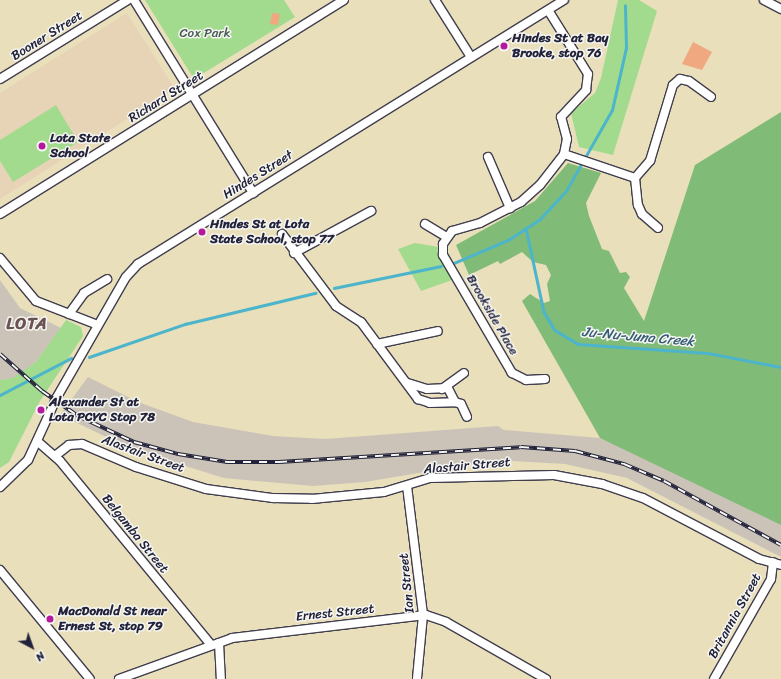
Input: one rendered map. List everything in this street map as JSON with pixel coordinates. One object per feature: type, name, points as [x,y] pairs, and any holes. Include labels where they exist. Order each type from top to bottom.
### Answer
[{"type":"street","name":"Booner Street","points":[[0,79],[128,0]]},
{"type":"street","points":[[134,0],[253,192]]},
{"type":"street","name":"Richard Street","points":[[0,214],[344,0]]},
{"type":"street","points":[[436,0],[471,57]]},
{"type":"street","name":"Hindes Street","points":[[0,486],[17,474],[37,440],[98,325],[126,277],[138,264],[564,0]]},
{"type":"street","points":[[764,0],[781,9]]},
{"type":"street","points":[[425,224],[445,236],[510,208],[540,185],[564,154],[567,139],[561,117],[586,90],[588,74],[548,10]]},
{"type":"street","points":[[658,228],[640,210],[635,178],[650,160],[673,85],[680,79],[689,82],[711,97]]},
{"type":"street","points":[[564,154],[635,178]]},
{"type":"street","points":[[488,157],[510,208]]},
{"type":"street","points":[[294,253],[371,211]]},
{"type":"street","points":[[282,234],[294,253],[336,306],[361,322],[422,402],[455,402],[461,404],[466,417]]},
{"type":"street","name":"Brookside Place","points":[[445,236],[443,255],[512,373],[526,380],[545,380]]},
{"type":"street","points":[[0,258],[36,301],[98,325]]},
{"type":"street","points":[[69,314],[84,293],[107,279]]},
{"type":"street","points":[[377,344],[438,331]]},
{"type":"street","points":[[442,389],[464,373]]},
{"type":"street","points":[[407,383],[451,390],[455,402]]},
{"type":"street","name":"Belgamba Street","points":[[37,440],[55,456],[211,645]]},
{"type":"street","name":"Alastair Street","points":[[55,456],[69,444],[82,444],[136,467],[199,487],[273,498],[312,499],[407,486],[430,478],[513,473],[554,475],[602,484],[643,498],[758,559],[777,564]]},
{"type":"street","name":"Ian Street","points":[[407,486],[423,615],[417,679]]},
{"type":"street","name":"Britannia Street","points":[[714,679],[771,579],[777,564]]},
{"type":"street","points":[[0,570],[90,679]]},
{"type":"street","name":"Ernest Street","points":[[119,679],[219,643],[278,632],[423,615],[446,622],[546,679]]},
{"type":"street","points":[[219,643],[221,679]]},
{"type":"shaded area","name":"Lota State School","points":[[127,13],[175,89],[0,199],[0,93]]},
{"type":"shaded area","points":[[0,280],[20,308],[61,328],[36,362],[13,379],[0,380]]},
{"type":"shaded area","points":[[88,377],[138,402],[193,422],[273,436],[325,439],[498,426],[504,430],[600,438],[719,490],[781,525],[781,557],[627,478],[565,464],[496,460],[365,482],[313,486],[224,478],[134,450],[60,415]]},
{"type":"green space","name":"Cox Park","points":[[145,0],[284,0],[295,17],[194,79]]},
{"type":"green space","points":[[618,0],[639,0],[657,11],[613,155],[579,147],[571,113],[595,93],[601,78]]},
{"type":"green space","points":[[56,105],[78,142],[13,182],[0,161],[0,140]]},
{"type":"green space","points":[[781,112],[781,525],[600,438],[522,301],[530,294],[544,303],[550,301],[547,284],[551,275],[546,265],[533,262],[522,252],[500,264],[498,261],[469,275],[456,245],[535,201],[568,163],[601,173],[586,203],[589,216],[602,249],[609,251],[620,273],[626,272],[630,277],[624,288],[644,321],[695,165]]},
{"type":"green space","points":[[415,243],[439,247],[440,256],[452,280],[421,291],[398,249]]},
{"type":"green space","points":[[66,320],[81,327],[83,336],[40,401],[9,462],[0,468],[0,380],[13,378],[36,362]]},
{"type":"building","points":[[272,13],[280,14],[278,25],[270,24]]},
{"type":"building","points":[[693,42],[712,52],[702,70],[682,64]]},
{"type":"waterway","points":[[454,263],[508,240],[539,220],[566,191],[612,110],[626,48],[625,6]]},
{"type":"waterway","name":"Ju-Nu-Juna Creek","points":[[526,228],[544,312],[555,330],[578,344],[708,353],[781,367]]},
{"type":"waterway","points":[[334,288],[441,266]]},
{"type":"waterway","points":[[89,357],[185,324],[315,293]]},
{"type":"waterway","points":[[0,395],[71,358]]},
{"type":"railway","points":[[0,354],[42,391],[78,416],[134,442],[178,454],[227,462],[279,462],[521,447],[575,451],[624,464],[664,481],[781,545]]},
{"type":"place","name":"Hindes St at Bay Brooke, stop 76","points":[[504,46]]},
{"type":"place","name":"Lota State School","points":[[42,146]]},
{"type":"place","name":"Hindes St at Lota State School, stop 77","points":[[202,232]]},
{"type":"place","name":"Alexander St at Lota PCYC Stop 78","points":[[41,410]]},
{"type":"place","name":"MacDonald St near Ernest St, stop 79","points":[[50,619]]},
{"type":"district","name":"LOTA","points":[[27,324]]}]
